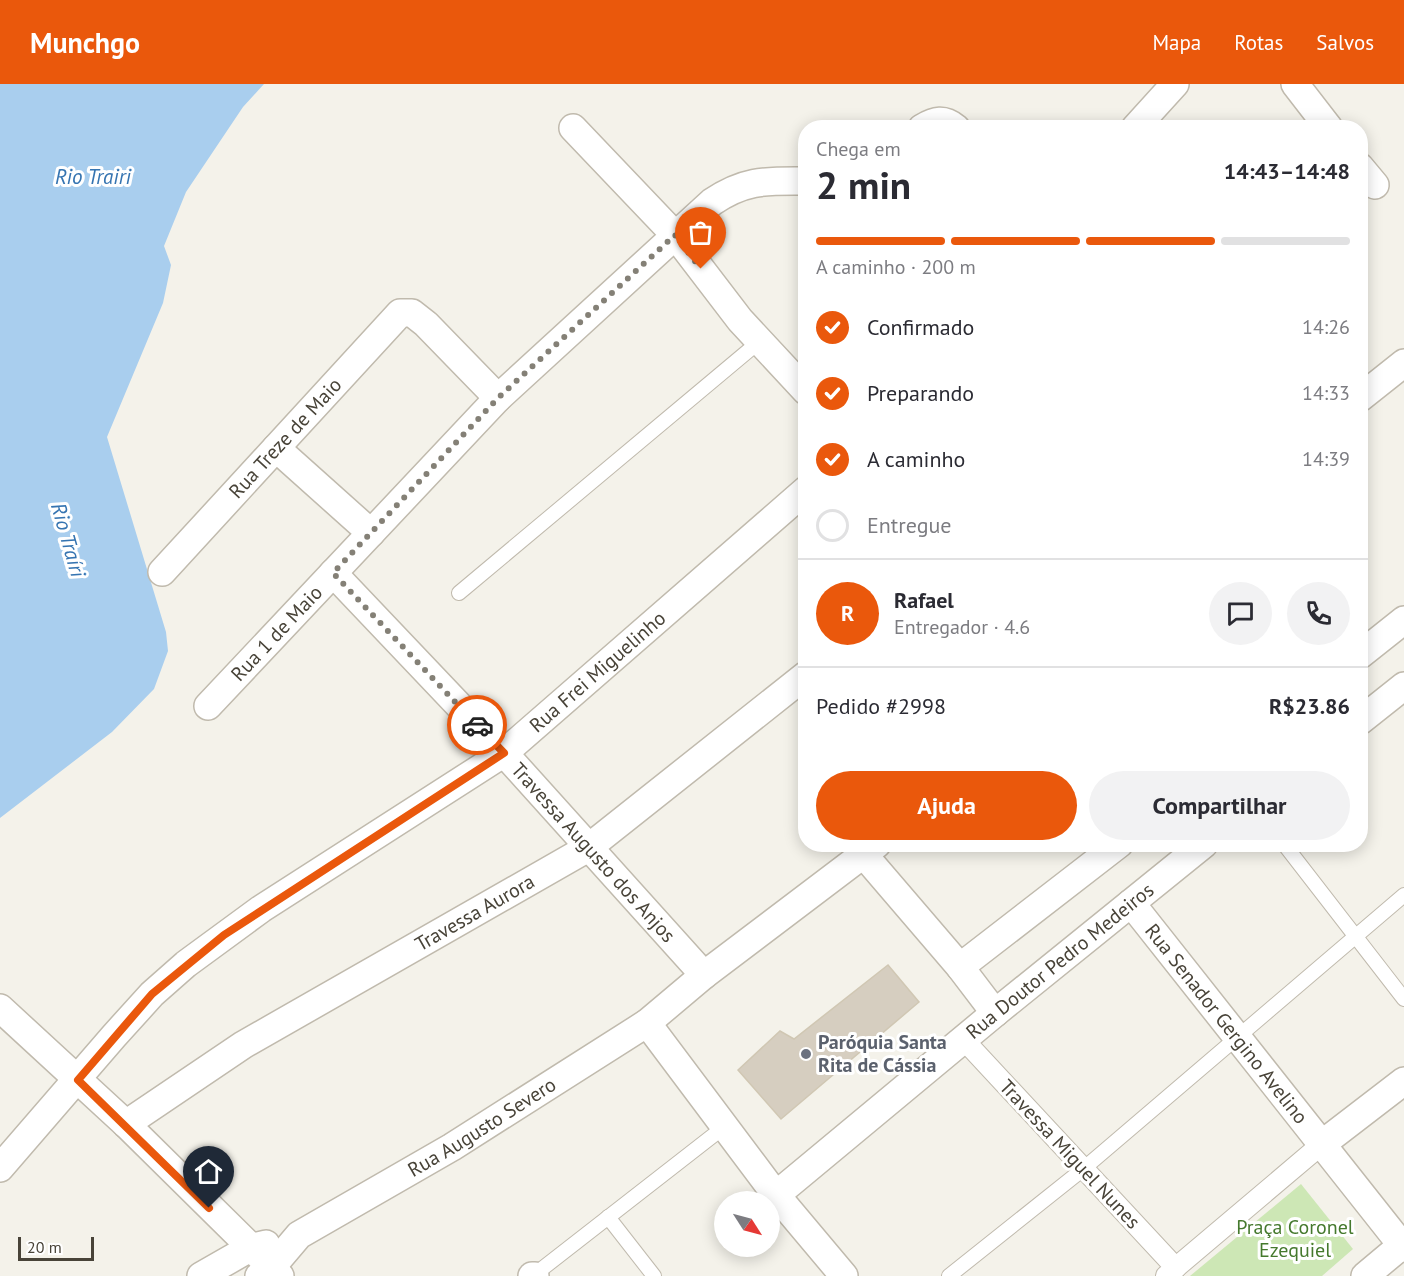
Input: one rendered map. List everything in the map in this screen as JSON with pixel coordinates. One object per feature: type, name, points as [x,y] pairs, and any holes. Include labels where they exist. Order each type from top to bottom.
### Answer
[{"type":"street","points":[[1142,120],[1175,84]]},
{"type":"street","points":[[1295,84],[1323,120]]},
{"type":"street","points":[[573,128],[675,235],[760,341],[798,382]]},
{"type":"street","name":"Rua 1 de Maio","points":[[208,706],[498,398],[712,202],[736,187],[760,181],[798,181]]},
{"type":"street","name":"Rua Treze de Maio","points":[[162,572],[389,322],[400,313],[412,313],[426,324],[498,398]]},
{"type":"street","points":[[1368,392],[1404,363]]},
{"type":"street","points":[[276,448],[371,533]]},
{"type":"street","name":"Rua Frei Miguelinho","points":[[0,1168],[152,994],[224,935],[504,753],[798,497]]},
{"type":"street","name":"Travessa Augusto dos Anjos","points":[[333,573],[504,753],[704,975]]},
{"type":"street","points":[[1368,649],[1404,620]]},
{"type":"street","name":"Travessa Aurora","points":[[126,1124],[243,1045],[588,848],[798,681]]},
{"type":"street","points":[[1368,715],[1404,686]]},
{"type":"street","name":"Rua Augusto Severo","points":[[270,1273],[299,1235],[452,1147],[647,1023],[704,975],[867,852]]},
{"type":"street","points":[[872,852],[995,1012]]},
{"type":"street","points":[[960,967],[1109,852]]},
{"type":"street","name":"Rua Doutor Pedro Medeiros","points":[[780,1192],[995,1012],[1194,852]]},
{"type":"street","name":"Rua Senador Gergino Avelino","points":[[1131,903],[1403,1246]]},
{"type":"street","points":[[0,1008],[126,1124],[250,1248],[270,1273]]},
{"type":"street","points":[[647,1023],[773,1191]]},
{"type":"street","name":"Travessa Miguel Nunes","points":[[964,1040],[1171,1272]]},
{"type":"street","points":[[1171,1272],[1322,1144],[1404,1081]]},
{"type":"street","points":[[780,1200],[844,1276]]},
{"type":"street","points":[[201,1276],[250,1248],[299,1235]]},
{"type":"street","points":[[1365,1276],[1403,1246]]},
{"type":"lane","points":[[459,593],[760,341]]},
{"type":"lane","points":[[1290,852],[1404,999]]},
{"type":"lane","points":[[950,1276],[1082,1170],[1404,895]]},
{"type":"lane","points":[[533,1276],[724,1127]]},
{"type":"lane","points":[[608,1217],[654,1276]]},
{"type":"green space","name":"Praça Coronel Ezequiel","points":[[1301,1184],[1353,1249],[1322,1276],[1190,1276]]},
{"type":"water","name":"Rio Trairi","points":[[0,84],[264,84],[243,107],[186,192],[164,246],[171,265],[163,303],[107,437],[166,632],[168,651],[154,689],[112,732],[0,818]]},
{"type":"building","name":"Paróquia Santa Rita de Cássia","points":[[888,965],[919,1002],[781,1119],[738,1070],[780,1031],[794,1039]]},
{"type":"way so far","points":[[477,725],[333,573],[498,398],[675,235],[701,269]]},
{"type":"place","name":"Paróquia Santa Rita de Cássia","points":[[806,1054]]},
{"type":"route","points":[[209,1208],[126,1124],[78,1080],[152,994],[186,964],[261,909],[504,753],[477,725]]},
{"type":"water label","name":"Rio Traíri","points":[[68,540]]}]
